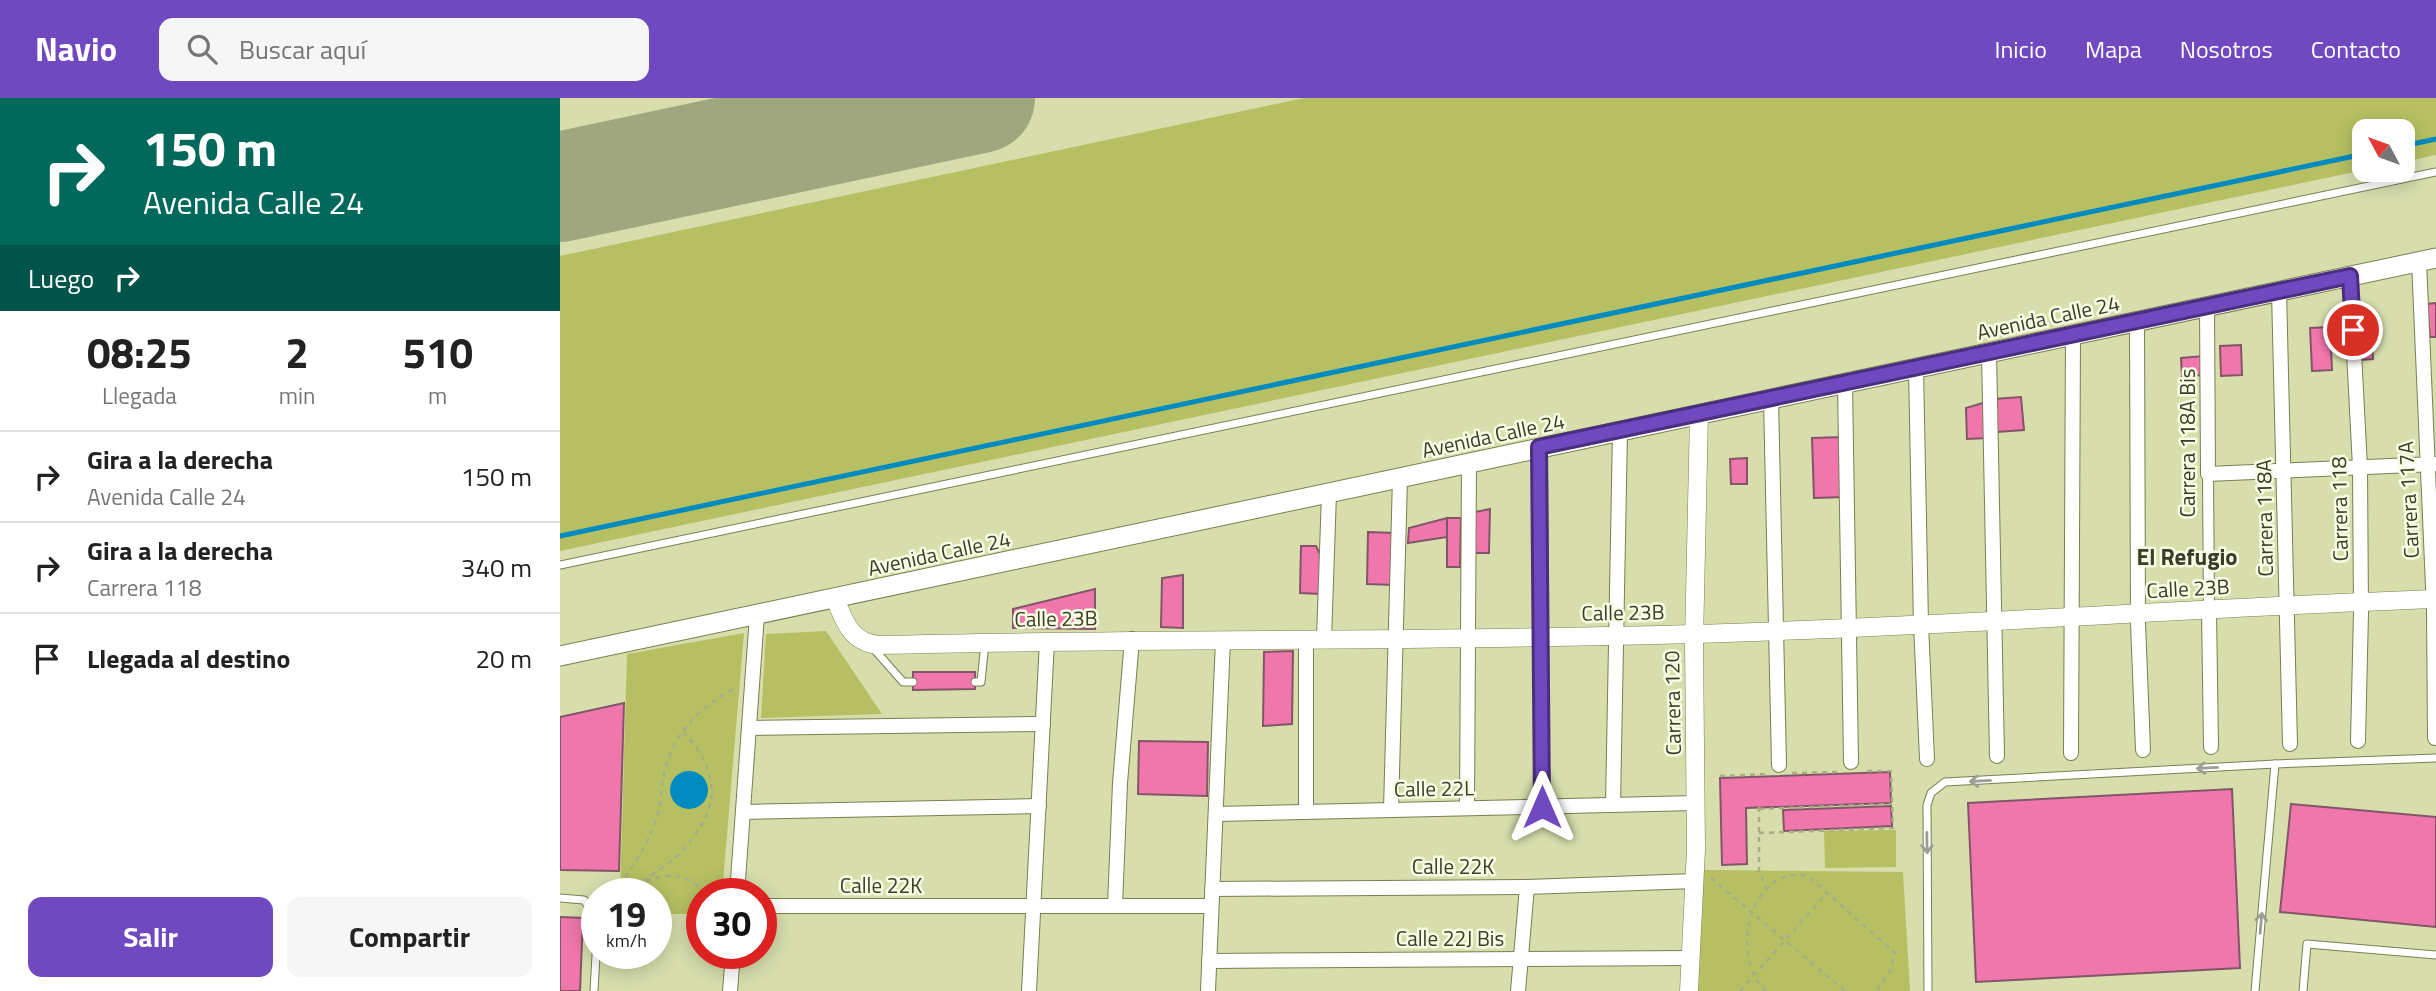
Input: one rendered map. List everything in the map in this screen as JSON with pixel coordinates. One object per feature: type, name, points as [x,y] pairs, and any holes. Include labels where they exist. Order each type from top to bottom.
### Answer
[{"type":"main road","name":"Avenida Calle 24","points":[[560,656],[2427,259]]},
{"type":"street","name":"Carrera 117A","points":[[2427,259],[2435,599],[2435,738]]},
{"type":"street","name":"Carrera 118","points":[[2350,276],[2360,467],[2358,741]]},
{"type":"street","name":"Carrera 118A","points":[[2279,291],[2290,744]]},
{"type":"street","name":"Carrera 118A Bis","points":[[2207,306],[2211,747]]},
{"type":"street","points":[[2137,321],[2138,613],[2143,750]]},
{"type":"street","points":[[2071,753],[2073,335]]},
{"type":"street","points":[[1989,352],[1997,756]]},
{"type":"street","points":[[1916,368],[1921,624],[1927,759]]},
{"type":"street","points":[[1845,383],[1851,762]]},
{"type":"street","points":[[1771,399],[1779,771]]},
{"type":"street","name":"Carrera 120","points":[[1689,991],[1695,873],[1694,634],[1699,414]]},
{"type":"street","points":[[1613,805],[1620,431]]},
{"type":"street","points":[[1539,447],[1542,807]]},
{"type":"street","points":[[1467,808],[1469,463]]},
{"type":"street","points":[[2208,474],[2432,464]]},
{"type":"street","points":[[1391,810],[1400,478]]},
{"type":"street","points":[[1306,812],[1315,639],[1329,493]]},
{"type":"street","points":[[835,598],[841,615],[854,636],[870,644]]},
{"type":"street","name":"Calle 23B","points":[[870,644],[1694,634],[2435,599]]},
{"type":"street","points":[[738,878],[757,615]]},
{"type":"street","points":[[1115,906],[1132,639]]},
{"type":"street","points":[[1208,991],[1223,640]]},
{"type":"street","points":[[1029,991],[1047,641]]},
{"type":"street","points":[[749,728],[1043,724]]},
{"type":"street","name":"Calle 22L","points":[[1216,814],[1696,803]]},
{"type":"street","points":[[743,812],[1039,806]]},
{"type":"street","name":"Calle 22K","points":[[1212,889],[1527,887],[1695,873]]},
{"type":"street","points":[[1518,991],[1527,887]]},
{"type":"street","name":"Calle 22K","points":[[777,906],[1212,906]]},
{"type":"street","name":"Calle 22J Bis","points":[[1209,961],[1691,958]]},
{"type":"street","points":[[730,991],[732,969]]},
{"type":"lane","points":[[560,565],[2436,172]]},
{"type":"lane","points":[[975,682],[981,682],[985,642]]},
{"type":"lane","points":[[870,644],[896,676],[903,682],[913,682]]},
{"type":"lane","points":[[1928,991],[1927,805],[1931,793],[1945,782],[2436,758]]},
{"type":"lane","points":[[2255,991],[2275,764]]},
{"type":"lane","points":[[560,898],[581,900]]},
{"type":"lane","points":[[2303,991],[2307,944],[2436,955]]},
{"type":"lane","points":[[593,991],[595,969]]},
{"type":"path","points":[[625,878],[645,848],[659,813],[666,766],[682,731],[715,699],[752,680]]},
{"type":"path","points":[[647,878],[677,856],[698,830],[712,800],[711,778],[705,760],[696,745],[682,731]]},
{"type":"path","points":[[1720,776],[1779,771],[1892,771],[1893,828],[1759,833]]},
{"type":"path","points":[[1767,890],[1759,871],[1759,808],[1893,804]]},
{"type":"path","points":[[1695,873],[1752,912],[1845,991]]},
{"type":"path","points":[[654,878],[665,875],[686,880]]},
{"type":"path","points":[[1766,991],[1750,966],[1746,942],[1752,912],[1760,897],[1777,879],[1803,875],[1827,892],[1895,953],[1891,971],[1877,991]]},
{"type":"path","points":[[1740,991],[1827,892]]},
{"type":"green space","points":[[1304,98],[2436,98],[2436,155],[2415,159],[2415,119],[2352,119],[2352,173],[560,551],[560,256]]},
{"type":"green space","points":[[826,631],[882,714],[761,718],[766,634]]},
{"type":"green space","points":[[744,633],[723,878],[686,878],[686,914],[672,914],[672,878],[620,878],[627,654]]},
{"type":"green space","points":[[1896,830],[1896,867],[1825,868],[1824,831]]},
{"type":"green space","points":[[1702,870],[1903,872],[1910,991],[1698,991]]},
{"type":"water","points":[[689,771],[703,776],[708,790],[703,804],[689,809],[675,804],[670,790],[675,776]]},
{"type":"building","points":[[2436,303],[2436,337],[2430,337],[2427,304]]},
{"type":"building","points":[[2371,316],[2373,359],[2360,360],[2357,317]]},
{"type":"building","points":[[2330,327],[2332,370],[2312,371],[2310,328]]},
{"type":"building","points":[[2241,345],[2242,375],[2221,376],[2220,346]]},
{"type":"building","points":[[2204,356],[2205,375],[2182,376],[2181,358]]},
{"type":"building","points":[[2021,397],[2024,430],[1997,432],[1994,399]]},
{"type":"building","points":[[1986,402],[1988,438],[1967,439],[1966,408]]},
{"type":"building","points":[[1843,437],[1845,497],[1814,498],[1812,438]]},
{"type":"building","points":[[1747,458],[1747,484],[1731,484],[1730,459]]},
{"type":"building","points":[[1490,509],[1489,553],[1469,553],[1470,513]]},
{"type":"building","points":[[1447,518],[1447,537],[1408,543],[1409,528]]},
{"type":"building","points":[[1447,518],[1461,518],[1460,567],[1447,567]]},
{"type":"building","points":[[1368,532],[1395,533],[1394,585],[1367,584]]},
{"type":"building","points":[[1301,546],[1316,546],[1320,554],[1320,594],[1300,593]]},
{"type":"building","points":[[1183,575],[1183,628],[1161,627],[1162,578]]},
{"type":"building","points":[[1095,589],[1095,629],[1013,628],[1013,609]]},
{"type":"building","points":[[1293,651],[1292,724],[1263,726],[1264,652]]},
{"type":"building","points":[[913,672],[975,672],[975,689],[913,690]]},
{"type":"building","points":[[624,703],[619,871],[560,870],[560,717]]},
{"type":"building","points":[[1139,741],[1208,742],[1207,796],[1138,794]]},
{"type":"building","points":[[1890,772],[1891,803],[1746,808],[1747,864],[1722,865],[1720,778]]},
{"type":"building","points":[[2232,789],[2240,968],[1976,982],[1968,803]]},
{"type":"building","points":[[2291,804],[2436,817],[2436,927],[2280,912]]},
{"type":"building","points":[[1891,806],[1892,826],[1784,831],[1783,810]]},
{"type":"building","points":[[560,917],[581,918],[580,991],[560,991]]},
{"type":"waterway","points":[[2415,143],[2436,139]]},
{"type":"waterway","points":[[560,536],[2352,157]]},
{"type":"taxiway","points":[[560,177],[592,180]]},
{"type":"runway","points":[[560,187],[980,98]]},
{"type":"district","name":"El Refugio","points":[[2187,556]]},
{"type":"route","points":[[1542,807],[1539,447],[2350,276],[2353,330]]}]
